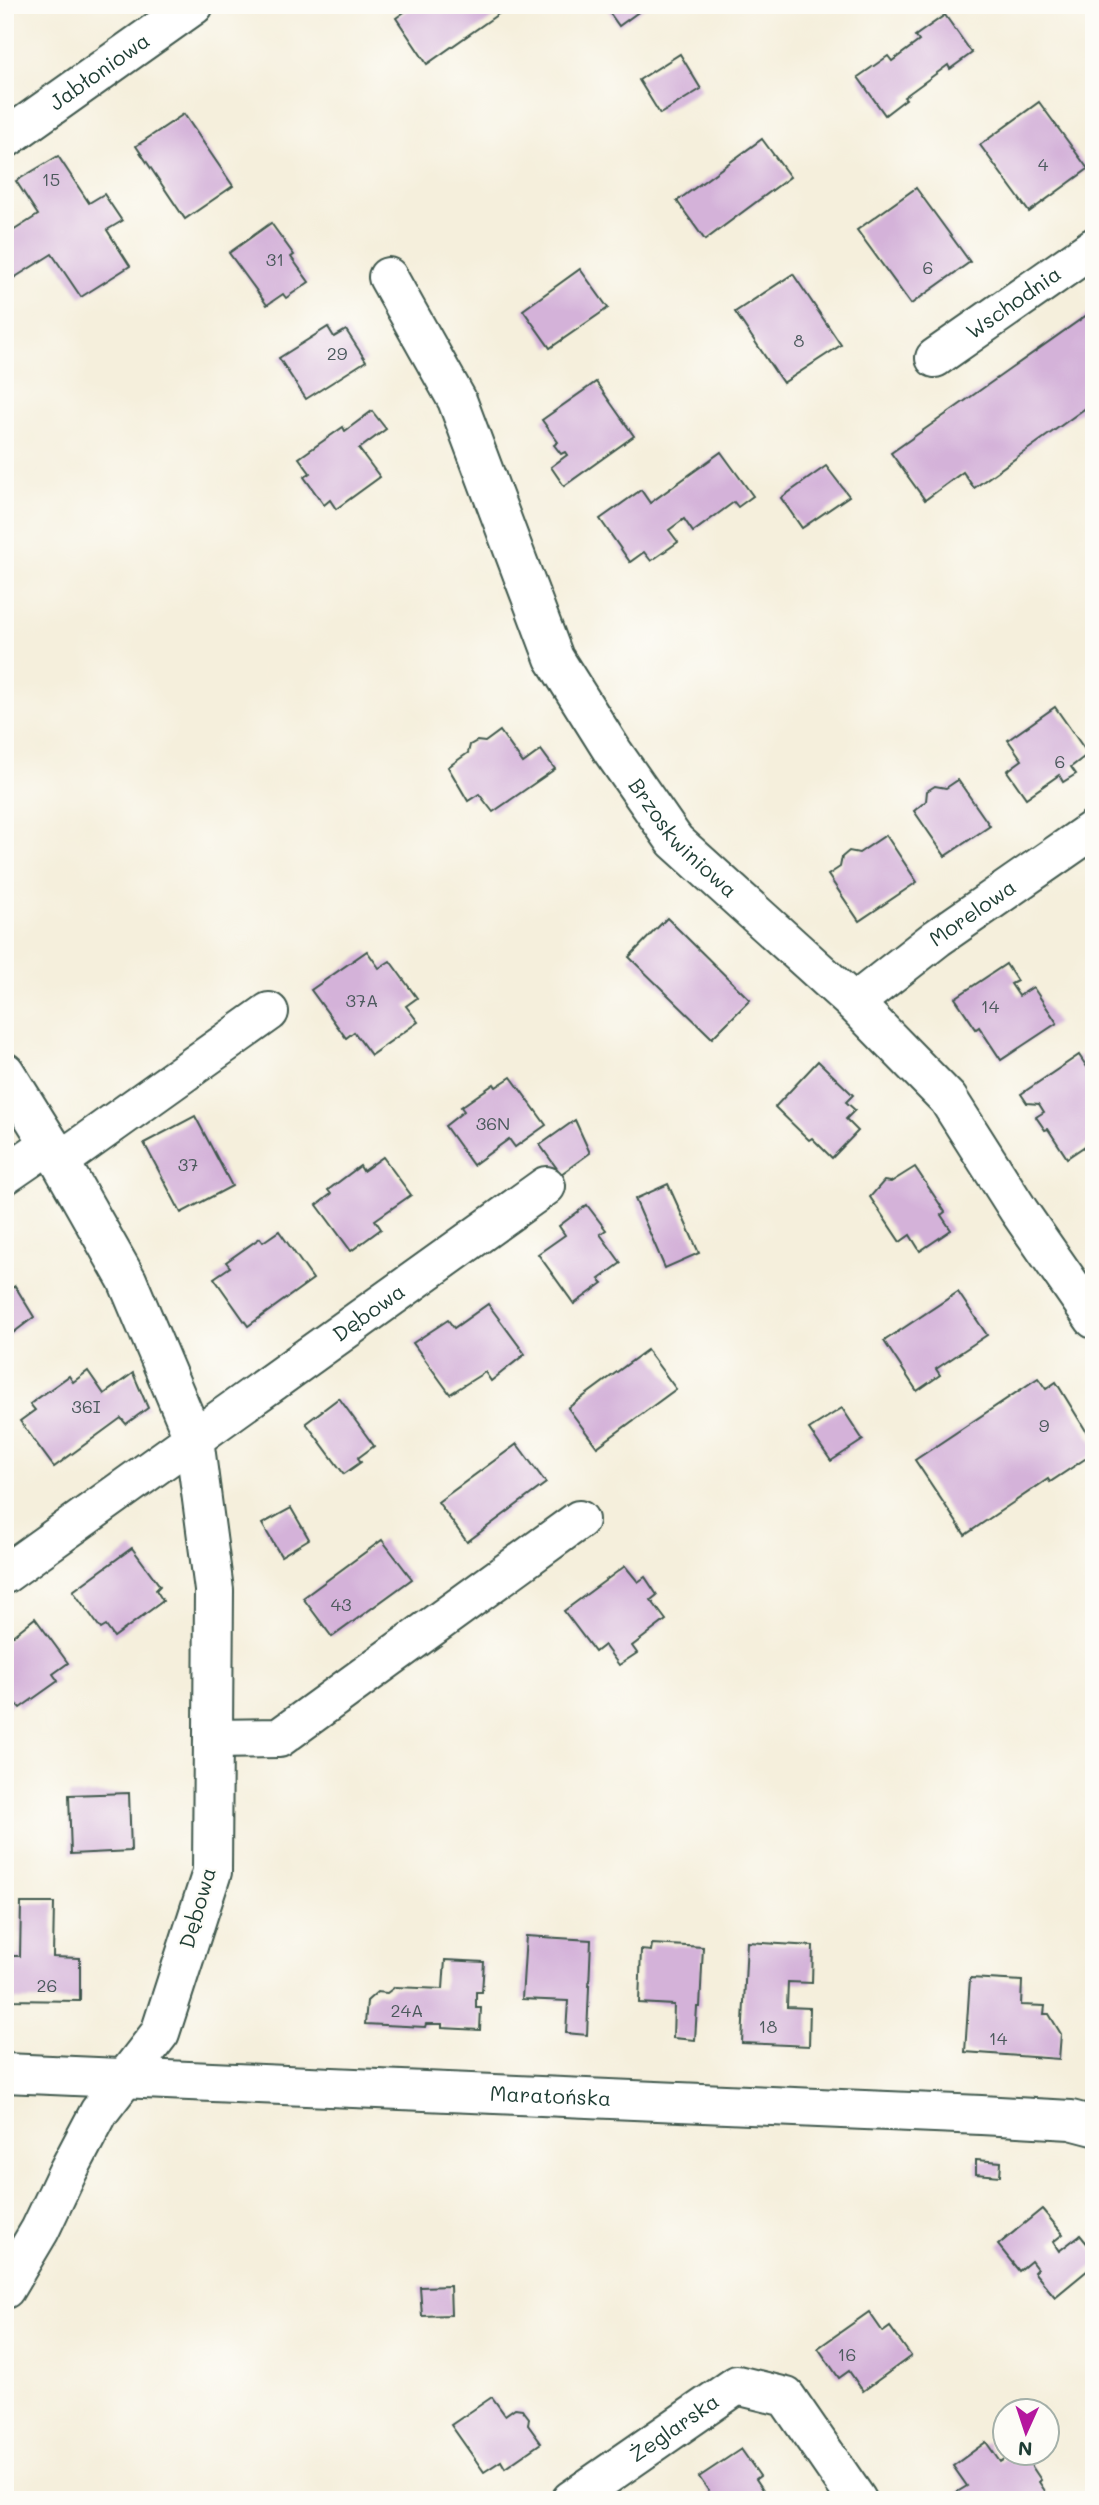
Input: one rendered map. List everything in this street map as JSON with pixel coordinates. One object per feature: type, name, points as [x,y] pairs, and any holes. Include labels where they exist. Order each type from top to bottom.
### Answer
[{"type":"street","name":"Jabłoniowa","points":[[5,139],[194,5]]},
{"type":"street","name":"Wschodnia","points":[[935,358],[1094,247]]},
{"type":"street","name":"Brzoskwiniowa","points":[[388,277],[457,400],[554,658],[606,740],[675,841],[854,1003],[948,1099],[1019,1211],[1094,1320]]},
{"type":"street","name":"Morelowa","points":[[854,1003],[937,937],[1094,829]]},
{"type":"street","points":[[5,1175],[55,1152],[269,1012]]},
{"type":"street","name":"Dębowa","points":[[5,1072],[55,1152],[127,1280],[194,1438],[214,1590],[212,1872],[160,2033],[99,2112],[40,2230],[5,2289]]},
{"type":"street","name":"Dębowa","points":[[5,1574],[546,1186]]},
{"type":"street","points":[[213,1739],[279,1738],[579,1520]]},
{"type":"street","name":"Maratońska","points":[[5,2074],[128,2077],[981,2115],[1071,2120],[1094,2126]]},
{"type":"street","name":"Żeglarska","points":[[571,2500],[737,2385],[786,2397],[856,2500]]},
{"type":"building","points":[[414,5],[511,5],[427,64],[396,18]]},
{"type":"building","points":[[604,5],[648,5],[619,26]]},
{"type":"building","points":[[945,15],[972,53],[950,69],[948,65],[904,97],[906,99],[885,115],[858,77],[888,56],[892,61],[919,41],[915,36]]},
{"type":"building","points":[[680,54],[701,89],[660,114],[639,80]]},
{"type":"building","points":[[1039,102],[1088,169],[1029,212],[980,145]]},
{"type":"building","points":[[184,114],[233,186],[185,219],[136,146]]},
{"type":"building","points":[[762,139],[790,177],[705,240],[677,201]]},
{"type":"building","points":[[58,156],[89,203],[104,194],[122,221],[107,230],[130,266],[81,297],[52,254],[9,281],[12,286],[5,291],[5,236],[38,215],[16,181]]},
{"type":"building","points":[[916,188],[970,262],[911,304],[857,230]]},
{"type":"building","points":[[271,223],[309,282],[286,298],[283,294],[267,305],[229,253]]},
{"type":"building","points":[[580,269],[608,308],[550,348],[523,310]]},
{"type":"building","points":[[793,274],[841,345],[783,383],[735,312]]},
{"type":"building","points":[[1094,310],[1094,402],[974,488],[963,472],[925,500],[891,453]]},
{"type":"building","points":[[328,327],[334,337],[346,330],[366,361],[306,399],[279,358]]},
{"type":"building","points":[[596,382],[634,436],[564,486],[551,467],[567,455],[565,452],[561,454],[554,445],[558,442],[542,420]]},
{"type":"building","points":[[372,411],[386,429],[359,449],[380,477],[336,509],[330,500],[324,505],[304,477],[310,473],[299,458],[343,427],[345,431]]},
{"type":"building","points":[[721,452],[753,496],[738,507],[734,502],[693,532],[684,519],[669,530],[678,542],[651,561],[644,552],[630,562],[600,519],[641,490],[650,503]]},
{"type":"building","points":[[826,466],[849,496],[802,528],[781,498]]},
{"type":"building","points":[[1055,707],[1088,754],[1071,767],[1076,774],[1063,782],[1059,775],[1026,798],[1007,771],[1022,760],[1008,740]]},
{"type":"building","points":[[500,731],[523,763],[541,750],[555,769],[493,812],[479,794],[468,801],[448,767],[468,753],[470,745],[477,741],[485,742]]},
{"type":"building","points":[[958,780],[990,826],[945,856],[914,811],[926,801],[927,791],[935,786],[946,788]]},
{"type":"building","points":[[886,835],[917,882],[859,921],[828,875],[840,867],[842,857],[849,851],[859,853]]},
{"type":"building","points":[[667,918],[750,1000],[712,1038],[629,957]]},
{"type":"building","points":[[367,951],[379,968],[390,961],[417,998],[406,1006],[418,1022],[371,1055],[354,1032],[346,1038],[311,990]]},
{"type":"building","points":[[1006,964],[1017,981],[1011,984],[1019,996],[1033,987],[1057,1023],[1001,1060],[955,998]]},
{"type":"building","points":[[1079,1055],[1089,1070],[1094,1067],[1094,1140],[1067,1158],[1048,1129],[1045,1130],[1036,1117],[1044,1112],[1039,1104],[1027,1103],[1021,1094]]},
{"type":"building","points":[[818,1061],[853,1095],[846,1102],[855,1110],[846,1119],[858,1131],[832,1158],[775,1107]]},
{"type":"building","points":[[511,1077],[546,1125],[515,1147],[509,1139],[473,1165],[445,1126],[464,1111],[461,1107],[494,1084],[496,1087]]},
{"type":"building","points":[[195,1116],[232,1186],[181,1213],[144,1143]]},
{"type":"building","points":[[575,1120],[590,1153],[561,1174],[540,1145]]},
{"type":"building","points":[[383,1157],[411,1195],[375,1220],[381,1229],[351,1251],[317,1205],[331,1194],[328,1190],[360,1166],[363,1171]]},
{"type":"building","points":[[915,1167],[945,1212],[941,1215],[951,1230],[920,1251],[910,1235],[900,1242],[870,1197],[884,1181],[891,1182]]},
{"type":"building","points":[[668,1184],[699,1253],[665,1268],[635,1199]]},
{"type":"building","points":[[587,1205],[606,1230],[600,1234],[621,1263],[599,1279],[603,1283],[574,1304],[538,1254],[565,1235],[559,1226]]},
{"type":"building","points":[[279,1231],[313,1279],[248,1326],[214,1278],[230,1267],[226,1262],[260,1238],[263,1242]]},
{"type":"building","points":[[5,1279],[12,1288],[15,1286],[34,1317],[5,1339]]},
{"type":"building","points":[[958,1292],[987,1335],[936,1369],[940,1375],[917,1391],[884,1341]]},
{"type":"building","points":[[488,1304],[525,1354],[491,1381],[485,1372],[450,1394],[413,1343],[448,1320],[454,1328]]},
{"type":"building","points":[[647,1350],[676,1389],[597,1447],[568,1408]]},
{"type":"building","points":[[88,1371],[104,1394],[133,1373],[148,1408],[126,1424],[121,1418],[54,1467],[20,1421],[35,1410],[30,1404],[69,1376],[73,1382]]},
{"type":"building","points":[[1038,1378],[1046,1389],[1056,1382],[1094,1444],[1094,1453],[1050,1482],[1048,1479],[965,1535],[915,1460]]},
{"type":"building","points":[[339,1398],[374,1446],[358,1458],[361,1462],[344,1474],[306,1423]]},
{"type":"building","points":[[842,1408],[863,1440],[831,1461],[809,1429]]},
{"type":"building","points":[[517,1444],[546,1483],[467,1542],[438,1502]]},
{"type":"building","points":[[291,1508],[309,1539],[281,1556],[262,1524]]},
{"type":"building","points":[[382,1540],[412,1579],[332,1637],[303,1598]]},
{"type":"building","points":[[132,1548],[160,1586],[156,1590],[163,1601],[114,1637],[106,1626],[101,1629],[73,1591]]},
{"type":"building","points":[[625,1566],[638,1582],[645,1577],[657,1595],[651,1600],[666,1620],[632,1646],[637,1653],[619,1665],[604,1645],[595,1652],[564,1611]]},
{"type":"building","points":[[35,1618],[68,1663],[53,1674],[58,1681],[20,1708],[15,1702],[5,1709],[5,1642]]},
{"type":"building","points":[[129,1793],[131,1851],[71,1854],[69,1795]]},
{"type":"building","points":[[21,1903],[54,1903],[53,1957],[80,1958],[80,2001],[8,2000],[8,1956],[20,1956]]},
{"type":"building","points":[[526,1936],[591,1940],[587,2035],[566,2033],[568,2001],[522,1999]]},
{"type":"building","points":[[747,1942],[813,1946],[812,1983],[788,1982],[787,2007],[810,2008],[809,2046],[742,2043]]},
{"type":"building","points":[[652,1944],[703,1947],[700,2007],[697,2007],[695,2040],[673,2038],[674,2005],[639,2003],[641,1950],[651,1951]]},
{"type":"building","points":[[445,1960],[484,1962],[482,1992],[476,1992],[476,2008],[481,2008],[480,2030],[442,2028],[442,2024],[426,2024],[425,2027],[365,2024],[367,2001],[377,1992],[387,1993],[395,1987],[443,1989]]},
{"type":"building","points":[[970,1978],[1022,1981],[1021,2005],[1045,2006],[1044,2014],[1049,2014],[1061,2034],[1059,2059],[965,2052]]},
{"type":"building","points":[[976,2160],[1001,2162],[1000,2176],[976,2174]]},
{"type":"building","points":[[1042,2209],[1063,2234],[1053,2242],[1059,2251],[1080,2235],[1094,2252],[1094,2265],[1055,2297],[1034,2272],[1037,2269],[1031,2261],[1019,2271],[998,2245]]},
{"type":"building","points":[[450,2286],[451,2315],[422,2316],[420,2287]]},
{"type":"building","points":[[869,2312],[883,2332],[890,2327],[911,2356],[863,2391],[849,2371],[839,2378],[818,2348]]},
{"type":"building","points":[[492,2397],[505,2415],[515,2408],[522,2409],[529,2418],[528,2425],[541,2443],[505,2468],[501,2461],[484,2472],[451,2425]]},
{"type":"building","points":[[986,2442],[990,2448],[990,2466],[1032,2466],[1051,2500],[962,2500],[957,2492],[967,2486],[953,2466]]},
{"type":"building","points":[[741,2449],[760,2476],[756,2479],[770,2500],[715,2500],[699,2477]]}]
